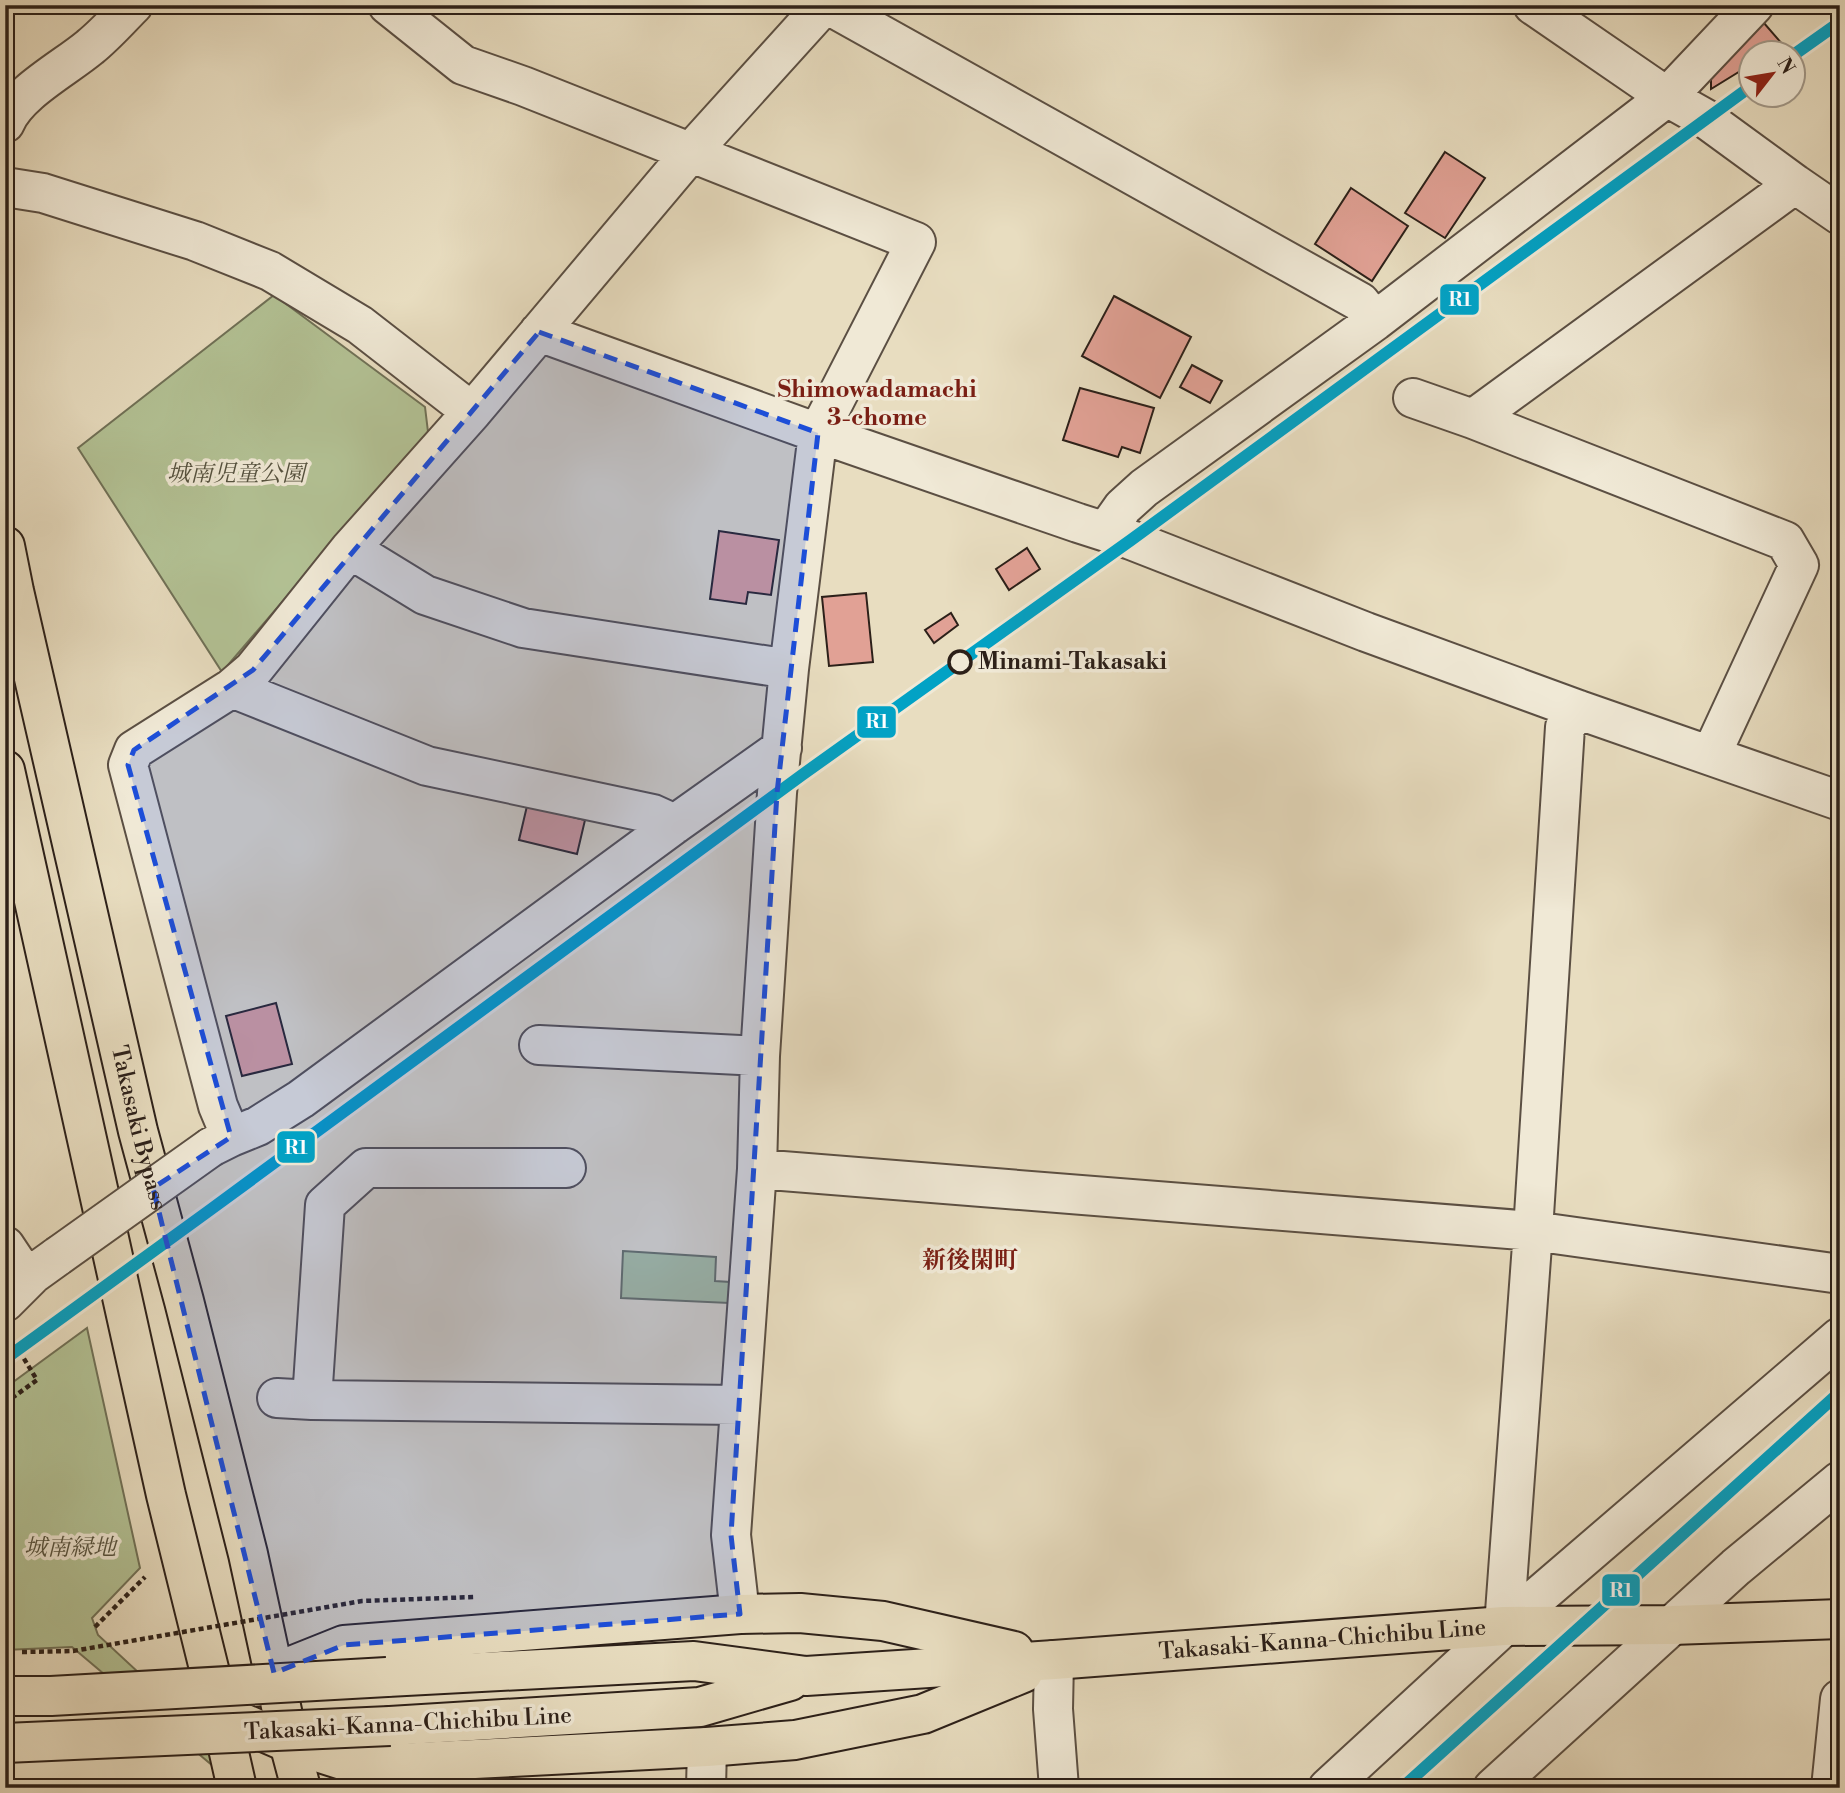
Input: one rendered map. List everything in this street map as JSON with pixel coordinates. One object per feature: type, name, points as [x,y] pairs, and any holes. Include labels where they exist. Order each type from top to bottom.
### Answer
[{"type":"main road","name":"Takasaki Bypass","points":[[5,547],[138,1131],[248,1554],[301,1788]]},
{"type":"main road","points":[[5,770],[166,1495],[237,1788]]},
{"type":"main road","points":[[220,1713],[274,1673],[344,1646],[740,1614],[800,1613],[883,1621],[1054,1660]]},
{"type":"main road","name":"Takasaki-Kanna-Chichibu Line","points":[[5,1696],[51,1696],[694,1661],[806,1676],[1504,1626],[1672,1625],[1840,1619]]},
{"type":"main road","points":[[5,1717],[220,1713],[289,1743],[358,1765],[707,1748],[795,1740],[923,1714],[1054,1660]]},
{"type":"main road","name":"Takasaki-Kanna-Chichibu Line","points":[[5,1743],[390,1726],[700,1707],[806,1676]]},
{"type":"street","points":[[5,122],[26,95],[93,45],[133,5]]},
{"type":"street","points":[[221,1142],[218,1106],[128,765],[134,750],[232,688],[253,670],[350,549],[472,412],[691,152],[826,5],[1360,302],[1376,321]]},
{"type":"street","points":[[1533,5],[1667,97],[1706,119],[1840,215]]},
{"type":"street","points":[[1106,531],[1124,507],[1144,488],[1376,321],[1667,97],[1754,5]]},
{"type":"street","points":[[407,11],[463,65],[523,86],[916,242],[818,432],[789,669],[760,1056],[757,1169],[731,1535],[740,1614]]},
{"type":"street","points":[[1473,419],[1794,184]]},
{"type":"street","points":[[5,187],[43,193],[195,241],[270,271],[359,325],[472,412]]},
{"type":"street","points":[[539,332],[1106,531],[1366,632],[1840,801]]},
{"type":"street","points":[[1413,398],[1785,541],[1799,565],[1711,755]]},
{"type":"street","points":[[350,549],[425,595],[523,628],[789,669]]},
{"type":"street","points":[[232,688],[427,766],[653,814],[675,824]]},
{"type":"street","points":[[1504,1626],[1533,1231],[1565,727],[1579,710]]},
{"type":"street","points":[[5,1301],[45,1265],[221,1142],[258,1126],[301,1099],[782,748]]},
{"type":"street","points":[[539,1045],[760,1056]]},
{"type":"street","points":[[566,1168],[366,1168],[325,1205],[295,1399],[739,1405]]},
{"type":"street","points":[[757,1169],[1533,1231],[1840,1274]]},
{"type":"street","points":[[5,1246],[18,1264],[45,1265]]},
{"type":"street","points":[[1328,1788],[1504,1626],[1840,1337]]},
{"type":"street","points":[[1493,1788],[1736,1567],[1840,1481]]},
{"type":"street","points":[[1054,1660],[1053,1709],[1059,1788]]},
{"type":"street","points":[[1831,1788],[1840,1699]]},
{"type":"street","points":[[706,1788],[707,1748]]},
{"type":"path","points":[[5,1330],[37,1380],[5,1403]]},
{"type":"path","points":[[95,1626],[148,1574]]},
{"type":"path","points":[[19,1652],[73,1651],[362,1601],[475,1597]]},
{"type":"path","points":[[94,1782],[243,1788]]},
{"type":"highlighted area","points":[[539,332],[818,433],[777,793],[731,1535],[740,1614],[344,1645],[274,1673],[153,1188],[231,1137],[128,765],[134,750],[253,670]]},
{"type":"green space","name":"城南児童公園","points":[[274,295],[425,407],[428,432],[222,672],[78,448]]},
{"type":"green space","points":[[623,1251],[716,1257],[715,1281],[730,1282],[729,1303],[621,1298]]},
{"type":"green space","name":"城南緑地","points":[[87,1328],[140,1568],[92,1618],[98,1635],[263,1788],[239,1788],[72,1647],[5,1650],[5,1388]]},
{"type":"building","points":[[1757,15],[1777,38],[1738,38]]},
{"type":"building","points":[[1736,41],[1736,74],[1711,89],[1711,71]]},
{"type":"building","points":[[1445,152],[1485,178],[1445,238],[1405,213]]},
{"type":"building","points":[[1351,188],[1408,226],[1372,281],[1315,244]]},
{"type":"building","points":[[1114,296],[1191,337],[1160,398],[1082,356]]},
{"type":"building","points":[[1192,365],[1222,381],[1210,403],[1180,387]]},
{"type":"building","points":[[1080,388],[1154,408],[1140,453],[1122,447],[1118,457],[1063,440]]},
{"type":"building","points":[[719,531],[779,540],[771,595],[748,592],[746,604],[710,599]]},
{"type":"building","points":[[1027,548],[1040,569],[1009,590],[996,569]]},
{"type":"building","points":[[866,593],[873,662],[829,666],[822,597]]},
{"type":"building","points":[[951,613],[958,625],[934,643],[925,630]]},
{"type":"building","points":[[527,806],[585,820],[577,854],[519,840]]},
{"type":"building","points":[[276,1003],[292,1064],[242,1076],[226,1016]]},
{"type":"railway","points":[[1806,46],[1840,22]]},
{"type":"railway","points":[[5,1359],[802,775],[1131,540],[1736,97]]},
{"type":"transit line","name":"R1","points":[[1806,46],[1840,22]]},
{"type":"transit line","name":"R1","points":[[5,1359],[802,775],[1131,540],[1736,97]]},
{"type":"transit line","name":"R1","points":[[1402,1788],[1840,1392]]},
{"type":"place","name":"Minami-Takasaki","points":[[960,662]]},
{"type":"district","name":"Shimowadamachi 3-chome","points":[[877,404]]},
{"type":"district","name":"新後閑町","points":[[970,1261]]}]
